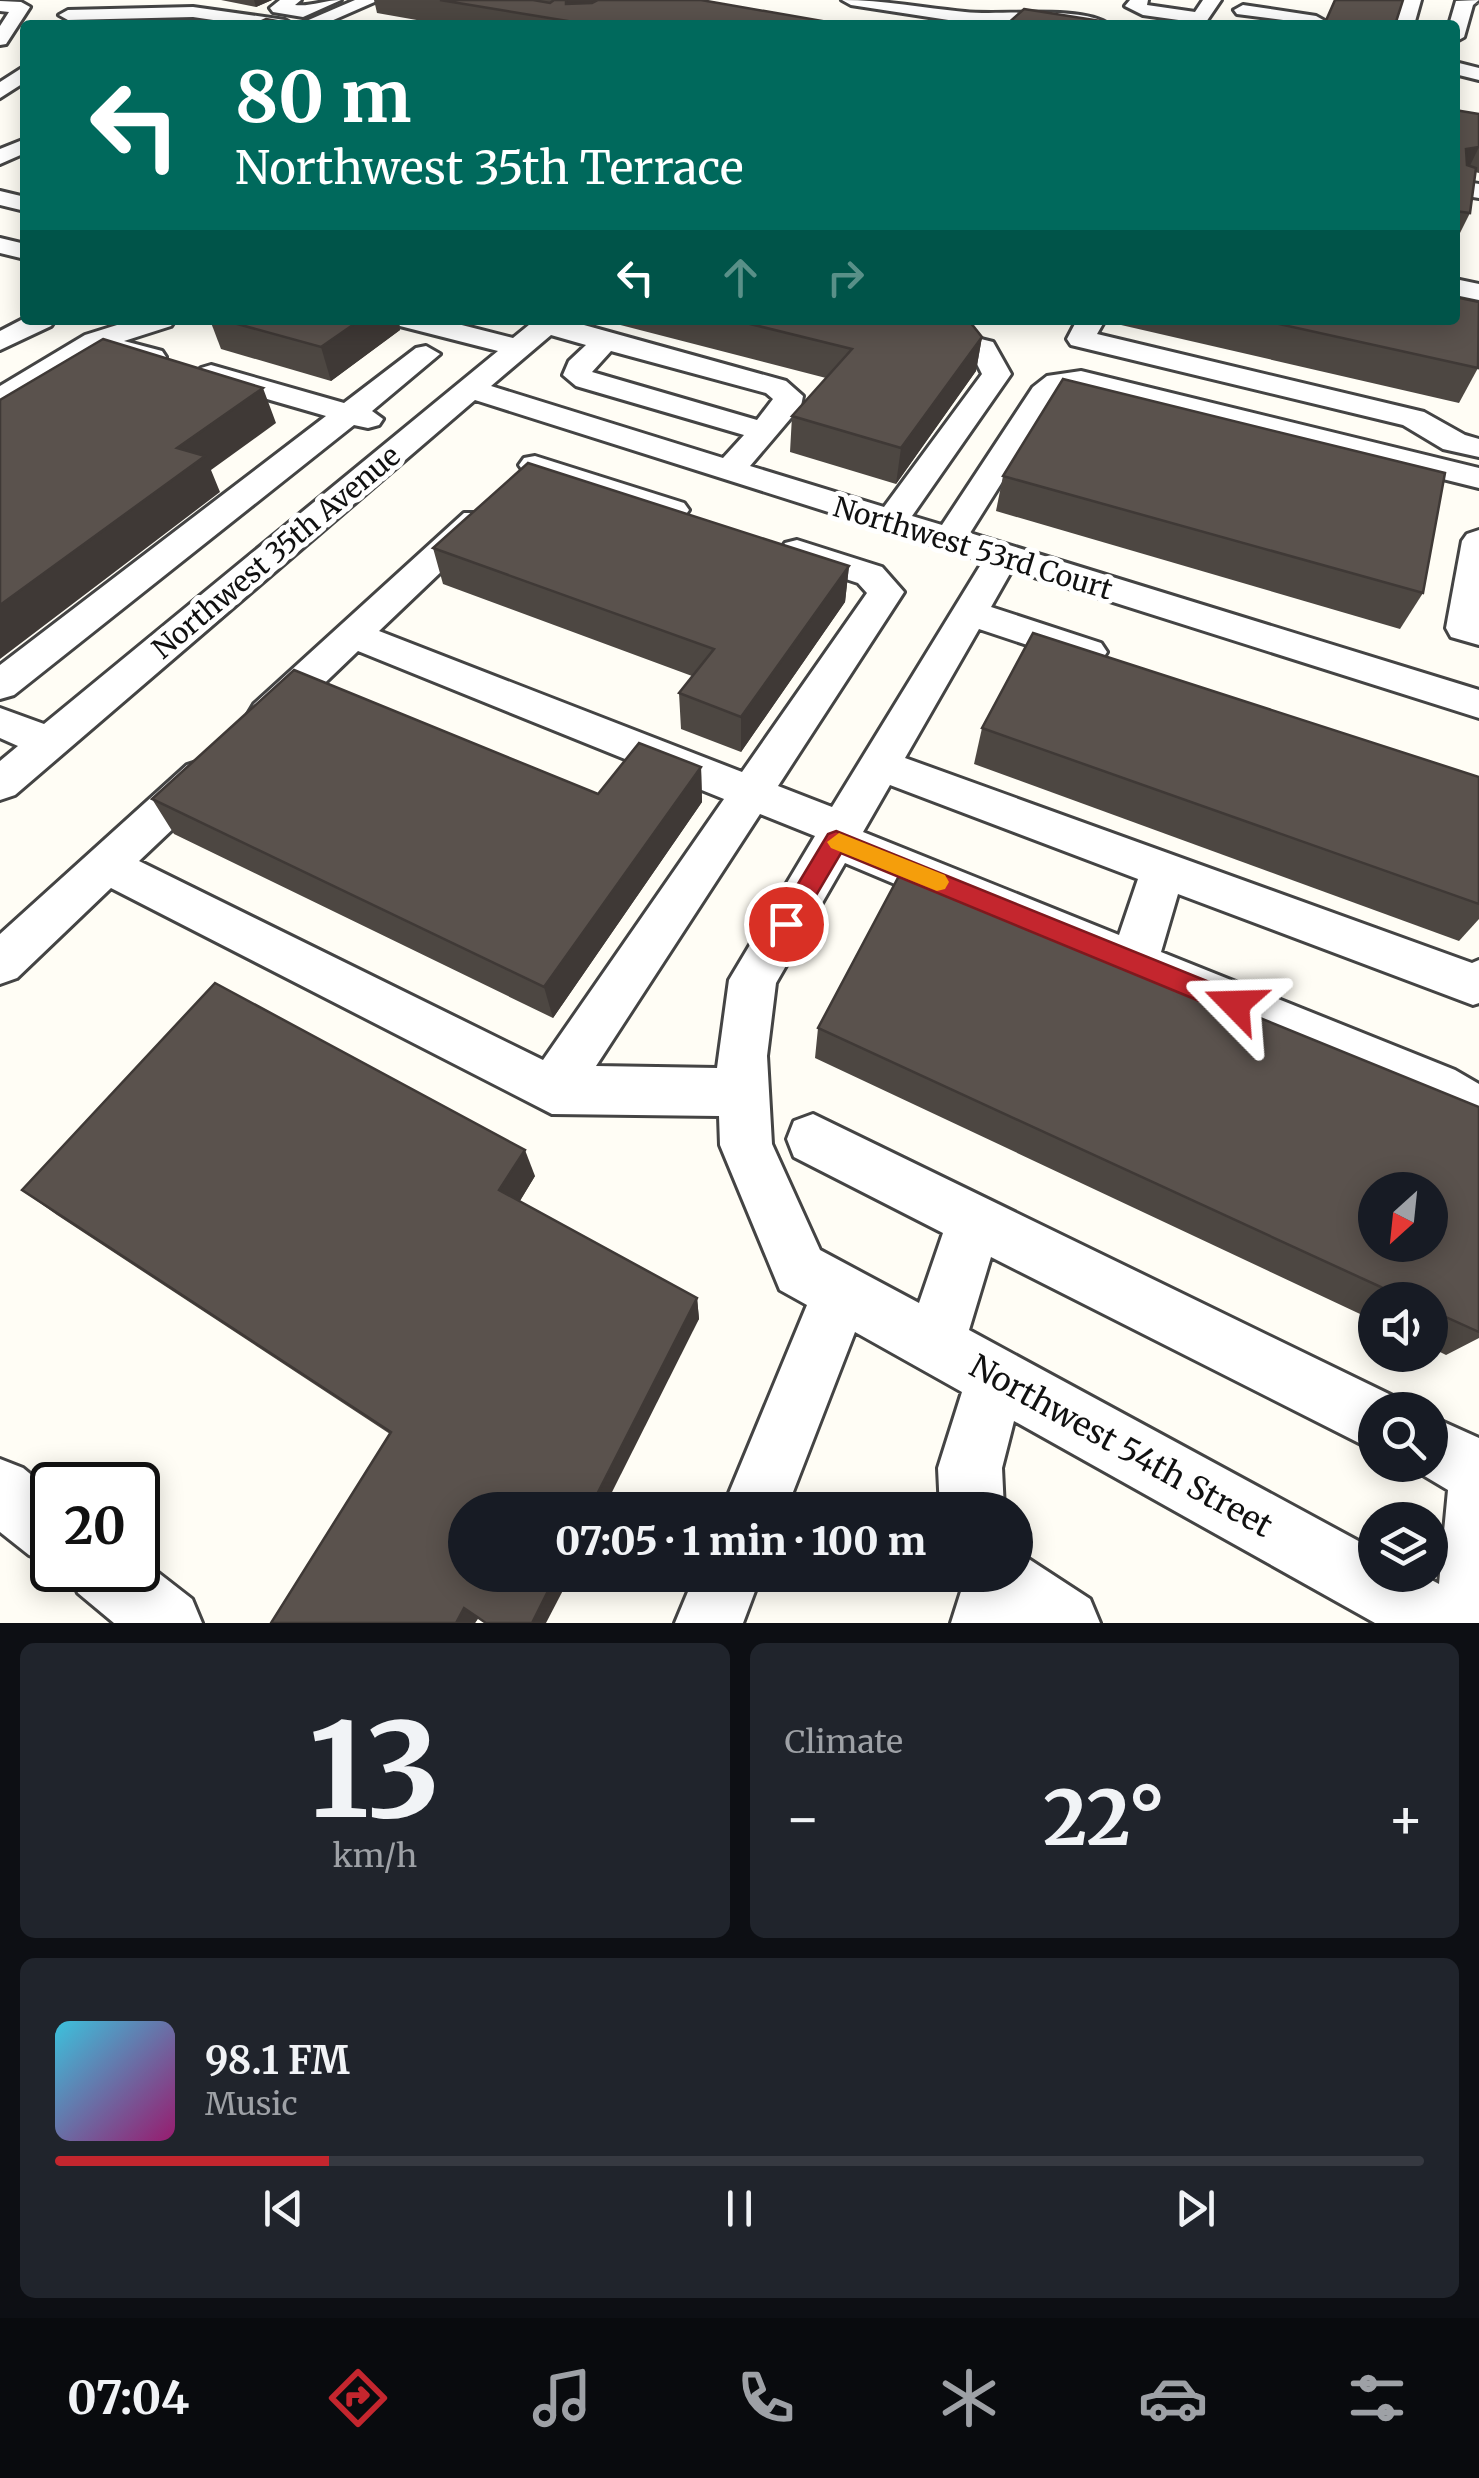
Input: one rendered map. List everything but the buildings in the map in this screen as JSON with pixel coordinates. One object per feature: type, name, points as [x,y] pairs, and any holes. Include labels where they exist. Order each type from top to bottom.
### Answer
[{"type":"street","points":[[165,0],[259,20]]},
{"type":"street","points":[[315,14],[370,0]]},
{"type":"street","points":[[851,0],[959,20]]},
{"type":"street","points":[[1042,0],[1081,7],[1090,4]]},
{"type":"street","points":[[1139,0],[1134,6],[1143,10],[1200,18],[1210,2],[1180,0]]},
{"type":"street","points":[[1460,20],[1465,1],[1471,0]]},
{"type":"street","points":[[70,13],[187,4]]},
{"type":"street","points":[[0,40],[6,12]]},
{"type":"street","points":[[1242,12],[1276,13],[1303,20]]},
{"type":"street","points":[[315,14],[352,20]]},
{"type":"street","points":[[0,92],[20,76]]},
{"type":"street","points":[[0,342],[32,325]]},
{"type":"street","points":[[0,399],[95,341],[145,325]]},
{"type":"street","points":[[422,325],[445,335],[518,348]]},
{"type":"street","name":"Northwest 35th Avenue","points":[[0,784],[547,325]]},
{"type":"street","points":[[555,325],[776,387],[788,396],[786,406],[728,471]]},
{"type":"street","points":[[890,522],[996,374],[984,348],[891,325]]},
{"type":"street","points":[[1089,325],[1081,339],[1413,418],[1454,442],[1479,448]]},
{"type":"street","points":[[0,685],[350,414],[445,335]]},
{"type":"street","points":[[95,341],[417,433]]},
{"type":"street","points":[[606,342],[577,375],[764,431]]},
{"type":"street","points":[[948,541],[1043,394],[1057,382],[1082,380],[1479,478]]},
{"type":"street","name":"Northwest 53rd Court","points":[[469,389],[1479,704]]},
{"type":"street","points":[[0,964],[578,424]]},
{"type":"street","points":[[535,465],[703,520]]},
{"type":"street","points":[[552,1090],[886,592],[870,575],[758,538]]},
{"type":"street","points":[[1479,541],[1464,628],[1479,632]]},
{"type":"street","points":[[759,1492],[820,1281],[746,1145],[742,1056],[753,980],[1002,558]]},
{"type":"street","points":[[970,613],[1121,663]]},
{"type":"street","points":[[353,635],[751,794],[1134,962],[1437,1087],[1479,1112]]},
{"type":"street","points":[[0,722],[49,743]]},
{"type":"street","points":[[880,765],[1473,984],[1479,980]]},
{"type":"street","points":[[106,865],[552,1090],[744,1092]]},
{"type":"street","points":[[1134,962],[1163,869]]},
{"type":"street","points":[[813,1139],[1358,1411]]},
{"type":"street","points":[[935,1344],[976,1220]]},
{"type":"street","name":"Northwest 54th Street","points":[[820,1281],[1442,1623]]},
{"type":"street","points":[[971,1492],[970,1468],[996,1378]]},
{"type":"street","points":[[1448,1456],[1479,1472]]},
{"type":"street","points":[[0,1491],[30,1515]]},
{"type":"street","points":[[1469,1623],[1479,1491]]},
{"type":"street","points":[[129,1592],[168,1623]]},
{"type":"street","points":[[709,1623],[721,1592]]},
{"type":"street","points":[[992,1593],[1066,1623]]},
{"type":"slow traffic","points":[[839,842],[937,882]]},
{"type":"route","points":[[786,924],[836,840],[1235,1004]]}]
